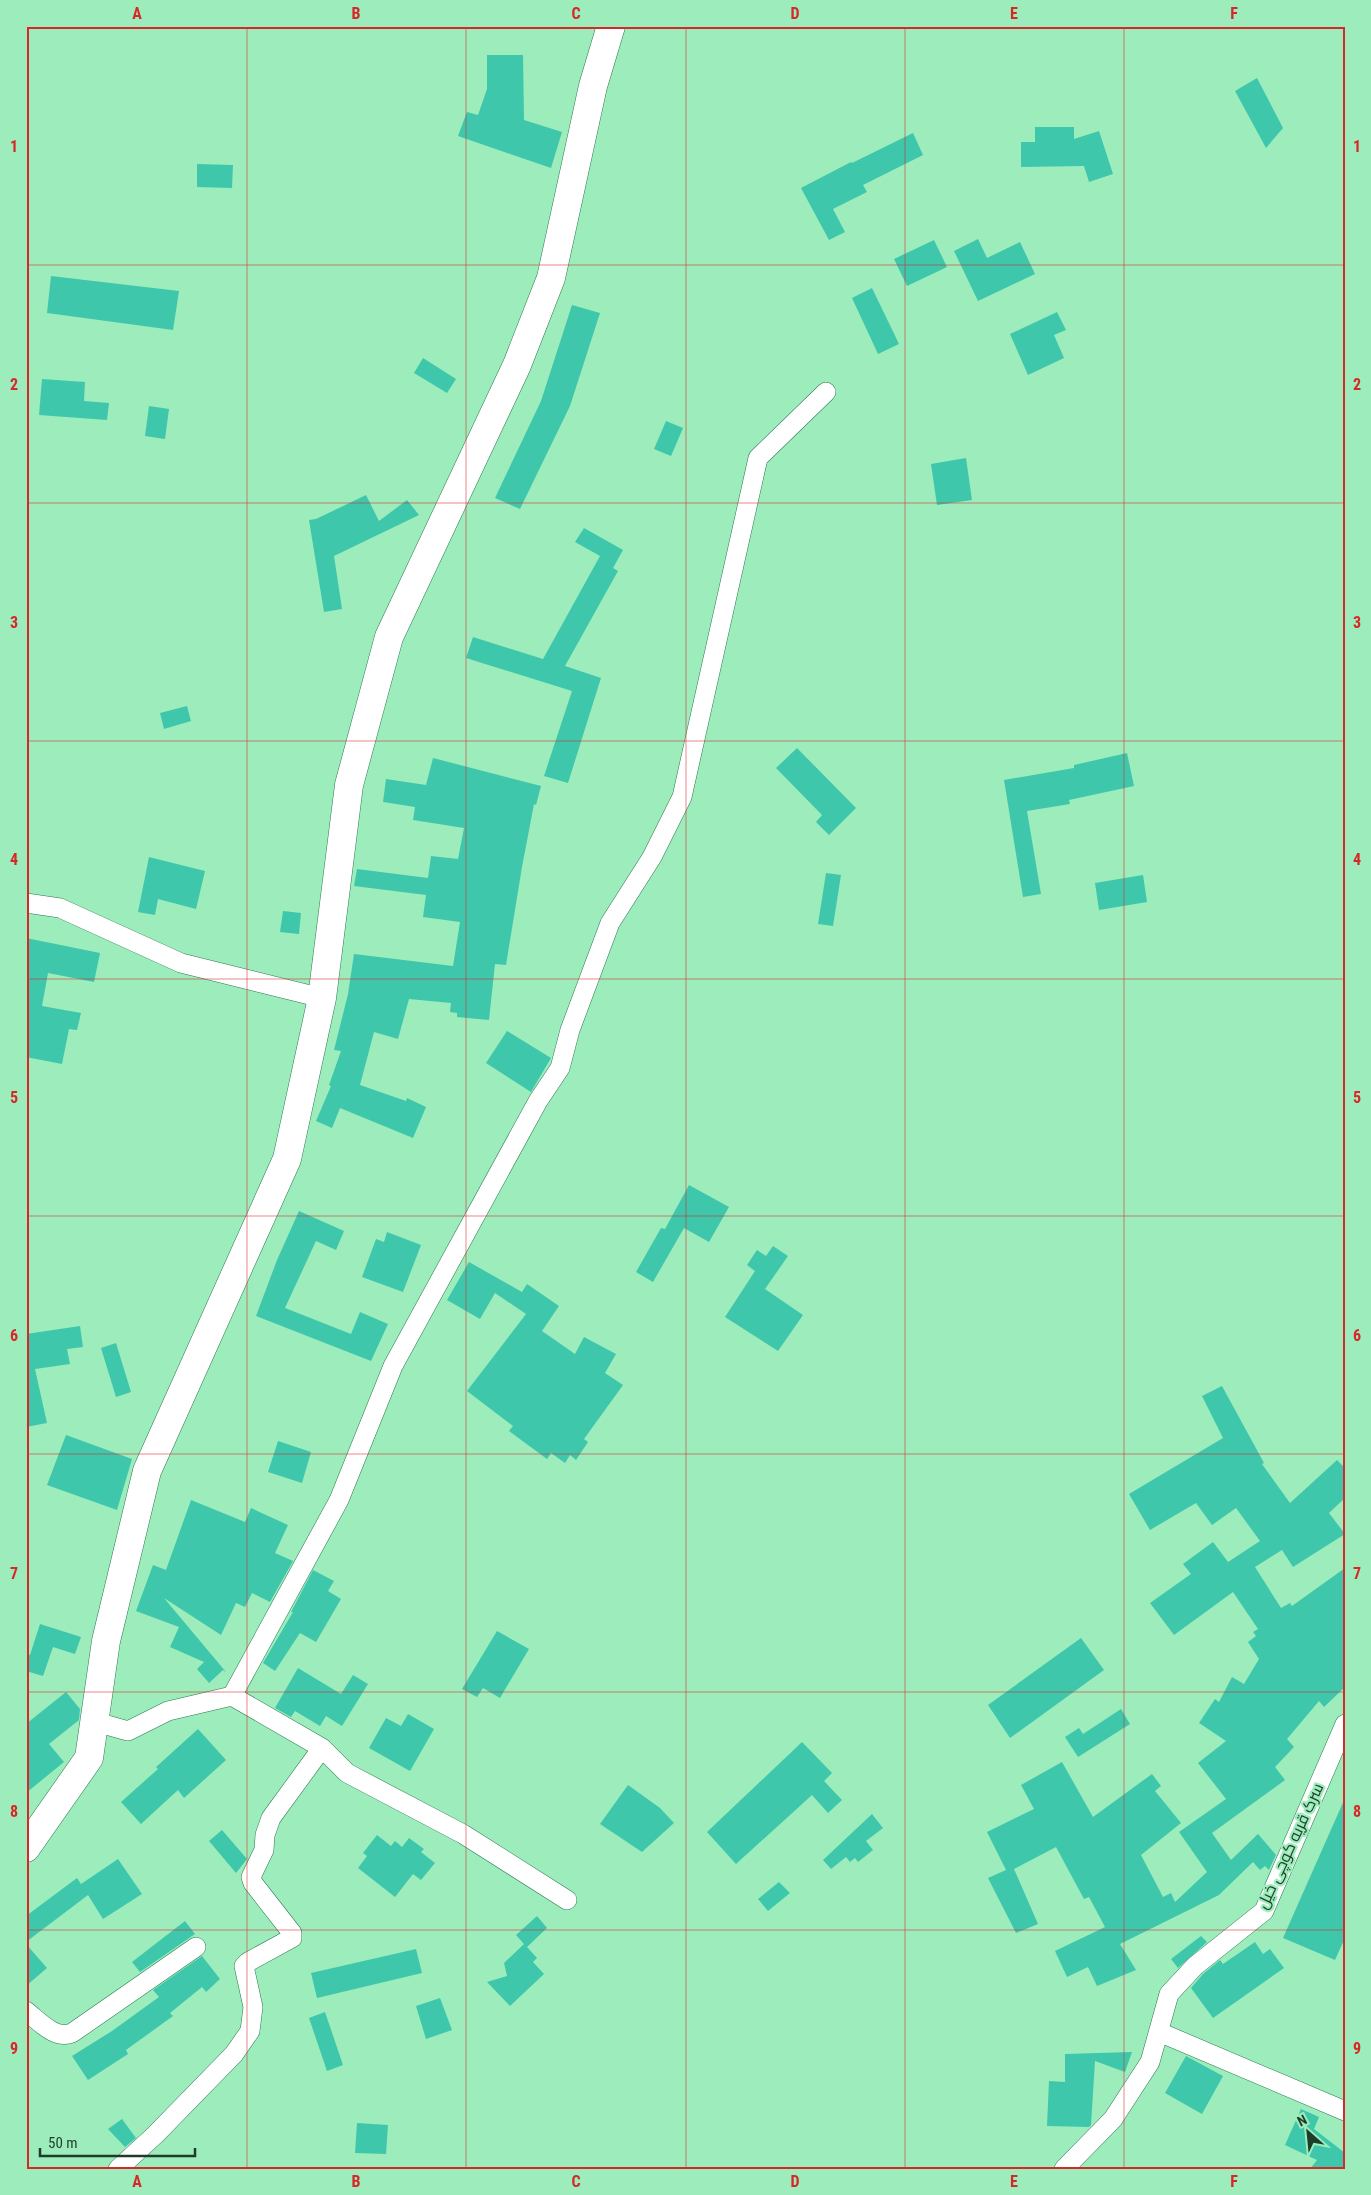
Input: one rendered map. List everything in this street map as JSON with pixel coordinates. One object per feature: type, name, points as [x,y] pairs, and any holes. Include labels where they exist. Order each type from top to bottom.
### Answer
[{"type":"highway","points":[[26,1848],[89,1758],[96,1722],[106,1641],[147,1471],[287,1159],[322,998],[348,785],[389,637],[517,365],[551,278],[593,86],[611,26]]},
{"type":"street","points":[[232,1696],[339,1500],[393,1366],[538,1101],[560,1068],[570,1030],[610,924],[652,857],[682,798],[758,458],[826,392]]},
{"type":"street","points":[[26,903],[60,908],[181,963],[322,998]]},
{"type":"street","points":[[96,1722],[128,1731],[168,1711],[232,1696],[322,1748],[347,1773],[463,1834],[567,1900]]},
{"type":"street","name":"سرک قریه کوچی خیل","points":[[1064,2169],[1113,2119],[1150,2062],[1169,1994],[1196,1966],[1264,1911],[1345,1724]]},
{"type":"street","points":[[118,2169],[155,2135],[234,2054],[250,2030],[253,2008],[244,1966],[292,1938],[292,1933],[253,1883],[251,1877],[264,1850],[265,1835],[271,1818],[322,1748]]},
{"type":"street","points":[[26,2011],[58,2035],[64,2036],[72,2033],[196,1947]]},
{"type":"street","points":[[1159,2032],[1345,2110]]},
{"type":"building","points":[[487,55],[523,55],[524,120],[562,132],[551,168],[458,136],[467,112],[478,115],[487,89]]},
{"type":"building","points":[[1257,78],[1283,128],[1266,148],[1235,91]]},
{"type":"building","points":[[1035,127],[1074,127],[1074,139],[1099,131],[1113,174],[1089,182],[1084,166],[1021,167],[1021,142],[1035,142]]},
{"type":"building","points":[[913,133],[923,155],[863,185],[867,192],[833,209],[845,232],[829,240],[801,188]]},
{"type":"building","points":[[197,164],[233,165],[232,188],[197,187]]},
{"type":"building","points":[[978,239],[987,258],[1020,242],[1035,274],[978,301],[954,251]]},
{"type":"building","points":[[934,240],[947,267],[907,286],[894,259]]},
{"type":"building","points":[[51,276],[179,291],[173,330],[47,313]]},
{"type":"building","points":[[872,288],[899,344],[878,354],[852,298]]},
{"type":"building","points":[[572,305],[600,313],[570,406],[520,509],[495,498],[541,401]]},
{"type":"building","points":[[1057,312],[1066,330],[1054,335],[1064,358],[1028,375],[1010,334]]},
{"type":"building","points":[[423,358],[456,379],[447,393],[414,373]]},
{"type":"building","points":[[42,379],[85,382],[84,401],[109,403],[107,420],[39,415]]},
{"type":"building","points":[[149,406],[169,409],[165,439],[145,436]]},
{"type":"building","points":[[666,421],[683,428],[671,456],[654,449]]},
{"type":"building","points":[[966,458],[972,500],[937,505],[931,464]]},
{"type":"building","points":[[366,495],[379,521],[407,500],[419,515],[334,556],[342,609],[324,612],[309,520],[316,519]]},
{"type":"building","points":[[584,528],[623,550],[613,568],[618,571],[565,666],[601,678],[568,783],[544,776],[572,691],[466,658],[473,637],[543,659],[600,556],[575,542]]},
{"type":"building","points":[[187,706],[191,721],[164,729],[160,713]]},
{"type":"building","points":[[797,748],[856,808],[829,835],[816,822],[822,815],[776,768]]},
{"type":"building","points":[[1127,753],[1134,786],[1069,800],[1070,804],[1027,811],[1041,894],[1023,897],[1004,780],[1074,768],[1074,765]]},
{"type":"building","points":[[433,758],[541,786],[536,805],[534,804],[506,965],[495,964],[489,1020],[457,1017],[457,1013],[450,1012],[451,1003],[409,999],[398,1039],[374,1032],[360,1085],[406,1101],[407,1098],[426,1107],[413,1138],[340,1108],[332,1128],[316,1121],[331,1086],[329,1085],[341,1051],[334,1050],[348,994],[354,954],[453,966],[460,922],[423,917],[426,895],[354,886],[357,869],[428,878],[431,856],[458,859],[464,828],[413,820],[415,807],[383,802],[386,779],[426,785]]},
{"type":"building","points":[[149,857],[205,871],[196,909],[158,899],[155,915],[138,912]]},
{"type":"building","points":[[826,873],[841,875],[833,926],[818,924]]},
{"type":"building","points":[[1143,875],[1147,902],[1099,910],[1095,883]]},
{"type":"building","points":[[283,911],[301,913],[299,934],[280,932]]},
{"type":"building","points":[[26,938],[100,953],[94,982],[48,973],[42,1006],[81,1013],[77,1030],[69,1029],[62,1064],[26,1057]]},
{"type":"building","points":[[507,1031],[551,1058],[531,1092],[486,1063]]},
{"type":"building","points":[[689,1185],[729,1207],[709,1242],[684,1228],[653,1282],[636,1272],[661,1228],[665,1229]]},
{"type":"building","points":[[299,1211],[344,1231],[336,1250],[316,1241],[285,1308],[351,1334],[360,1312],[388,1324],[371,1361],[256,1316],[277,1260]]},
{"type":"building","points":[[387,1232],[421,1245],[403,1292],[362,1277],[376,1239],[384,1242]]},
{"type":"building","points":[[773,1246],[788,1256],[765,1289],[803,1315],[778,1351],[725,1317],[755,1271],[747,1265],[757,1250],[766,1256]]},
{"type":"building","points":[[469,1262],[522,1292],[527,1284],[559,1306],[542,1331],[575,1354],[584,1337],[616,1354],[605,1373],[623,1385],[584,1439],[588,1442],[576,1460],[570,1455],[565,1463],[551,1453],[547,1459],[509,1431],[513,1426],[467,1391],[526,1314],[495,1293],[480,1319],[447,1300]]},
{"type":"building","points":[[80,1326],[83,1347],[67,1349],[70,1364],[35,1369],[47,1423],[26,1427],[26,1334]]},
{"type":"building","points":[[116,1343],[131,1392],[116,1397],[101,1348]]},
{"type":"building","points":[[1222,1386],[1264,1463],[1262,1464],[1290,1503],[1337,1460],[1345,1468],[1345,1498],[1329,1513],[1345,1534],[1293,1567],[1282,1550],[1255,1567],[1281,1608],[1290,1603],[1292,1606],[1345,1568],[1345,1687],[1324,1707],[1319,1701],[1287,1739],[1294,1747],[1275,1767],[1285,1780],[1212,1833],[1231,1860],[1258,1834],[1276,1855],[1269,1870],[1265,1866],[1260,1870],[1253,1862],[1219,1895],[1120,1944],[1136,1970],[1097,1986],[1088,1967],[1067,1977],[1055,1951],[1105,1927],[1089,1897],[1084,1899],[1056,1847],[1014,1869],[1038,1924],[1016,1933],[988,1878],[1006,1870],[987,1832],[1034,1809],[1021,1785],[1062,1762],[1093,1817],[1152,1774],[1161,1786],[1155,1791],[1181,1823],[1141,1855],[1163,1897],[1171,1893],[1175,1902],[1207,1872],[1179,1832],[1226,1799],[1198,1763],[1226,1741],[1199,1723],[1215,1699],[1219,1702],[1232,1677],[1244,1684],[1259,1659],[1248,1642],[1256,1636],[1253,1632],[1258,1629],[1233,1592],[1174,1635],[1150,1603],[1191,1574],[1183,1564],[1213,1542],[1228,1562],[1260,1541],[1236,1508],[1212,1525],[1196,1503],[1150,1530],[1129,1494],[1223,1438],[1202,1396]]},
{"type":"building","points":[[66,1435],[132,1459],[117,1510],[47,1485]]},
{"type":"building","points":[[278,1441],[311,1452],[302,1483],[268,1472]]},
{"type":"building","points":[[191,1500],[245,1522],[251,1508],[288,1525],[275,1553],[293,1561],[270,1602],[252,1593],[245,1607],[236,1603],[221,1635],[164,1598],[226,1672],[223,1670],[209,1683],[197,1669],[204,1662],[170,1647],[179,1627],[136,1611],[153,1565],[166,1570]]},
{"type":"building","points":[[313,1570],[334,1581],[328,1591],[341,1599],[316,1642],[300,1633],[275,1671],[263,1663],[293,1612],[291,1612]]},
{"type":"building","points":[[40,1624],[81,1637],[75,1654],[53,1647],[43,1676],[26,1671],[26,1654],[30,1655]]},
{"type":"building","points":[[497,1631],[529,1649],[500,1698],[483,1688],[477,1697],[462,1689]]},
{"type":"building","points":[[1081,1638],[1104,1670],[1010,1738],[988,1705]]},
{"type":"building","points":[[298,1668],[341,1694],[353,1675],[368,1684],[342,1726],[326,1716],[320,1726],[295,1711],[291,1717],[275,1708]]},
{"type":"building","points":[[66,1692],[80,1709],[79,1720],[49,1744],[64,1762],[26,1793],[26,1724]]},
{"type":"building","points":[[1121,1709],[1130,1724],[1078,1757],[1065,1737],[1079,1728],[1083,1734]]},
{"type":"building","points":[[408,1714],[434,1729],[410,1771],[369,1748],[386,1718],[401,1726]]},
{"type":"building","points":[[198,1729],[226,1760],[184,1798],[178,1790],[141,1824],[121,1802],[158,1769],[156,1767]]},
{"type":"building","points":[[802,1742],[832,1773],[824,1781],[842,1800],[828,1813],[812,1795],[736,1864],[707,1832]]},
{"type":"building","points":[[628,1785],[660,1808],[674,1823],[642,1852],[600,1824]]},
{"type":"building","points":[[1345,1798],[1345,1938],[1335,1960],[1283,1938]]},
{"type":"building","points":[[872,1814],[883,1828],[866,1841],[873,1850],[858,1862],[855,1858],[850,1862],[846,1857],[831,1869],[823,1860]]},
{"type":"building","points":[[222,1830],[247,1859],[236,1873],[209,1841]]},
{"type":"building","points":[[377,1835],[391,1846],[395,1841],[402,1847],[409,1838],[424,1849],[421,1852],[435,1863],[421,1880],[413,1874],[395,1897],[358,1868],[367,1856],[363,1853]]},
{"type":"building","points":[[118,1859],[142,1894],[103,1919],[88,1895],[26,1942],[26,1916],[77,1878],[81,1884]]},
{"type":"building","points":[[779,1882],[790,1893],[768,1911],[758,1899]]},
{"type":"building","points":[[537,1916],[547,1928],[527,1947],[537,1958],[533,1962],[544,1974],[510,2006],[487,1982],[507,1976],[504,1963],[524,1944],[516,1935]]},
{"type":"building","points":[[185,1921],[195,1934],[140,1972],[132,1962]]},
{"type":"building","points":[[1201,1936],[1207,1942],[1178,1968],[1171,1959]]},
{"type":"building","points":[[1255,1942],[1263,1954],[1270,1949],[1284,1968],[1213,2018],[1191,1988],[1203,1974],[1220,1960],[1223,1964]]},
{"type":"building","points":[[26,1944],[47,1968],[26,1986]]},
{"type":"building","points":[[416,1949],[422,1973],[317,1998],[311,1973]]},
{"type":"building","points":[[202,1956],[220,1979],[206,1992],[202,1987],[170,2013],[173,2016],[126,2050],[128,2054],[88,2080],[72,2056],[112,2031],[159,1997],[153,1990]]},
{"type":"building","points":[[440,1998],[452,2030],[426,2039],[416,2006]]},
{"type":"building","points":[[325,2012],[343,2065],[327,2071],[309,2018]]},
{"type":"building","points":[[1132,2052],[1125,2072],[1095,2061],[1091,2125],[1089,2127],[1047,2126],[1049,2081],[1065,2082],[1065,2054]]},
{"type":"building","points":[[1186,2056],[1223,2076],[1202,2114],[1165,2093]]},
{"type":"building","points":[[1301,2109],[1319,2117],[1314,2129],[1345,2153],[1345,2169],[1310,2169],[1317,2160],[1285,2145]]},
{"type":"building","points":[[122,2119],[136,2138],[125,2147],[108,2129]]},
{"type":"building","points":[[357,2123],[388,2125],[386,2154],[355,2153]]}]
